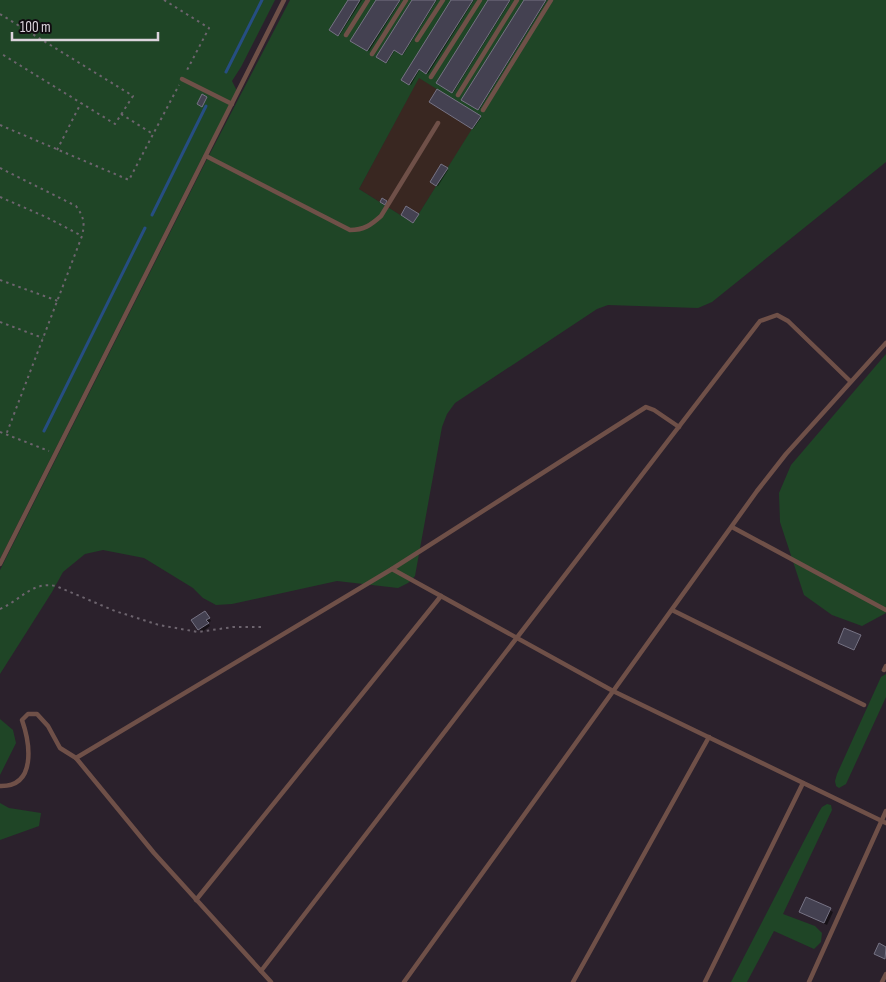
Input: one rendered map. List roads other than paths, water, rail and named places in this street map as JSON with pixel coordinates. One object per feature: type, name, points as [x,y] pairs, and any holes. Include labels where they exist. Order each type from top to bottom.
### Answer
[{"type":"lane","points":[[0,564],[284,0]]},
{"type":"lane","points":[[346,34],[368,0]]},
{"type":"lane","points":[[372,54],[406,0]]},
{"type":"lane","points":[[418,40],[443,0]]},
{"type":"lane","points":[[431,77],[480,0]]},
{"type":"lane","points":[[458,95],[517,0]]},
{"type":"lane","points":[[483,110],[552,0]]},
{"type":"lane","points":[[182,79],[232,104]]},
{"type":"lane","points":[[206,156],[350,230],[359,230],[374,223],[381,216],[438,123]]},
{"type":"lane","points":[[261,971],[760,321],[777,315],[788,321],[850,381]]},
{"type":"lane","points":[[404,982],[757,490],[850,381],[886,343]]},
{"type":"lane","points":[[76,758],[392,569],[646,407],[654,410],[679,427]]},
{"type":"lane","points":[[732,527],[886,610]]},
{"type":"lane","points":[[392,569],[613,691],[884,822]]},
{"type":"lane","points":[[196,900],[440,596]]},
{"type":"lane","points":[[672,610],[864,705]]},
{"type":"lane","points":[[0,786],[18,781],[27,769],[30,759],[27,734],[22,720],[28,714],[37,714],[48,726],[60,748],[76,758],[154,853],[272,982]]},
{"type":"lane","points":[[573,982],[708,737]]},
{"type":"lane","points":[[705,982],[803,783]]},
{"type":"lane","points":[[809,982],[884,822],[886,811]]},
{"type":"lane","points":[[882,982],[886,974]]},
{"type":"waterway","points":[[226,72],[262,0]]},
{"type":"waterway","points":[[152,215],[206,106]]},
{"type":"waterway","points":[[44,431],[145,228]]}]
